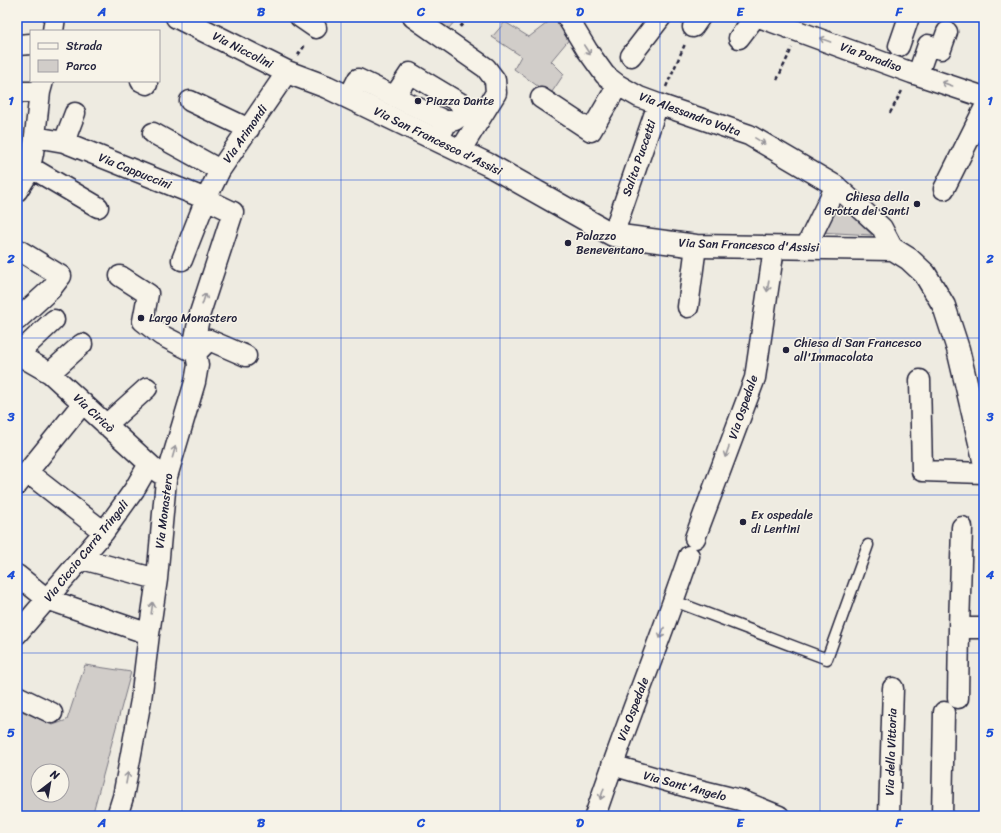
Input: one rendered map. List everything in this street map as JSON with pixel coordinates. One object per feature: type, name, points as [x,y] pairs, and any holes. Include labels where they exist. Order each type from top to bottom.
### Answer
[{"type":"street","points":[[53,30],[55,17]]},
{"type":"street","name":"Via Niccolini","points":[[177,17],[287,72]]},
{"type":"street","points":[[413,17],[486,68],[495,80],[496,93],[460,151]]},
{"type":"street","name":"Via Alessandro Volta","points":[[567,17],[605,76],[639,97],[749,135],[836,186],[882,228],[894,249]]},
{"type":"street","points":[[631,56],[661,17]]},
{"type":"street","points":[[898,46],[909,17]]},
{"type":"street","points":[[739,38],[761,18]]},
{"type":"street","name":"Via Paradiso","points":[[761,18],[984,97]]},
{"type":"street","points":[[915,73],[928,45],[941,49],[947,32]]},
{"type":"street","points":[[17,45],[30,44]]},
{"type":"street","name":"Via San Francesco d'Assisi","points":[[287,72],[327,87],[348,97],[443,131],[460,151],[489,165],[612,235],[696,246],[894,249]]},
{"type":"street","name":"Via Arimondi","points":[[182,260],[206,199],[218,174],[287,72]]},
{"type":"street","points":[[348,97],[358,79],[394,97],[443,131],[470,109],[410,73],[394,97]]},
{"type":"street","points":[[541,98],[591,131],[618,85]]},
{"type":"street","points":[[17,92],[41,87],[29,152],[28,172],[17,190]]},
{"type":"street","points":[[190,101],[249,129]]},
{"type":"street","name":"Salita Puccetti","points":[[612,235],[658,104]]},
{"type":"street","points":[[944,189],[984,109]]},
{"type":"street","points":[[64,142],[75,113]]},
{"type":"street","points":[[153,133],[218,174],[216,181],[233,212]]},
{"type":"street","name":"Via Cappuccini","points":[[29,152],[64,142],[206,199],[233,212]]},
{"type":"street","points":[[29,152],[98,208]]},
{"type":"street","points":[[806,247],[836,186]]},
{"type":"street","name":"Via Monastero","points":[[117,816],[123,797],[141,700],[157,579],[166,480],[195,382],[198,365],[194,343],[200,313],[233,212]]},
{"type":"street","points":[[688,307],[696,246]]},
{"type":"street","name":"Via Ospedale","points":[[595,816],[612,765],[674,601],[692,547],[755,378],[774,248]]},
{"type":"street","points":[[894,249],[909,259],[925,274],[944,306],[958,349],[984,460]]},
{"type":"street","points":[[17,250],[61,276],[51,289],[17,320]]},
{"type":"street","points":[[120,276],[148,294],[143,321],[161,335],[196,353],[210,340],[246,356]]},
{"type":"street","points":[[19,358],[54,320]]},
{"type":"street","points":[[50,373],[82,344]]},
{"type":"street","name":"Via Ciricò","points":[[19,358],[50,373],[166,480]]},
{"type":"street","points":[[920,380],[922,471],[984,473]]},
{"type":"street","points":[[106,424],[147,388]]},
{"type":"street","points":[[83,403],[22,478],[104,532]]},
{"type":"street","name":"Via Ciccio Carrà Tringali","points":[[17,634],[104,532],[134,490],[148,464]]},
{"type":"street","points":[[958,698],[962,528]]},
{"type":"street","points":[[82,559],[157,579]]},
{"type":"street","points":[[17,575],[47,599],[149,634]]},
{"type":"street","points":[[959,628],[984,628]]},
{"type":"street","name":"Via della Vittoria","points":[[889,816],[893,688]]},
{"type":"street","points":[[17,696],[52,713]]},
{"type":"street","points":[[942,816],[944,712]]},
{"type":"street","name":"Via Sant'Angelo","points":[[612,765],[740,800],[779,816]]},
{"type":"lane","points":[[674,601],[827,659],[868,545]]},
{"type":"path","name":"Salita Puccetti","points":[[658,104],[695,21]]},
{"type":"path","points":[[777,80],[800,31]]},
{"type":"path","points":[[890,113],[915,73]]},
{"type":"green space","points":[[430,17],[459,17],[447,30]]},
{"type":"green space","points":[[555,17],[558,17],[571,37],[551,61],[564,74],[550,95],[514,69],[521,56],[492,37],[505,22],[529,37]]},
{"type":"green space","points":[[834,198],[872,235],[819,232]]},
{"type":"green space","points":[[85,665],[131,672],[92,816],[17,816],[17,709],[53,725],[67,720]]},
{"type":"place","name":"Piazza Dante","points":[[418,101]]},
{"type":"place","name":"Chiesa della Grotta dei Santi","points":[[917,204]]},
{"type":"place","name":"Palazzo Beneventano","points":[[568,243]]},
{"type":"place","name":"Largo Monastero","points":[[141,318]]},
{"type":"place","name":"Chiesa di San Francesco all'Immacolata","points":[[786,350]]},
{"type":"place","name":"Ex ospedale di Lentini","points":[[743,522]]}]
